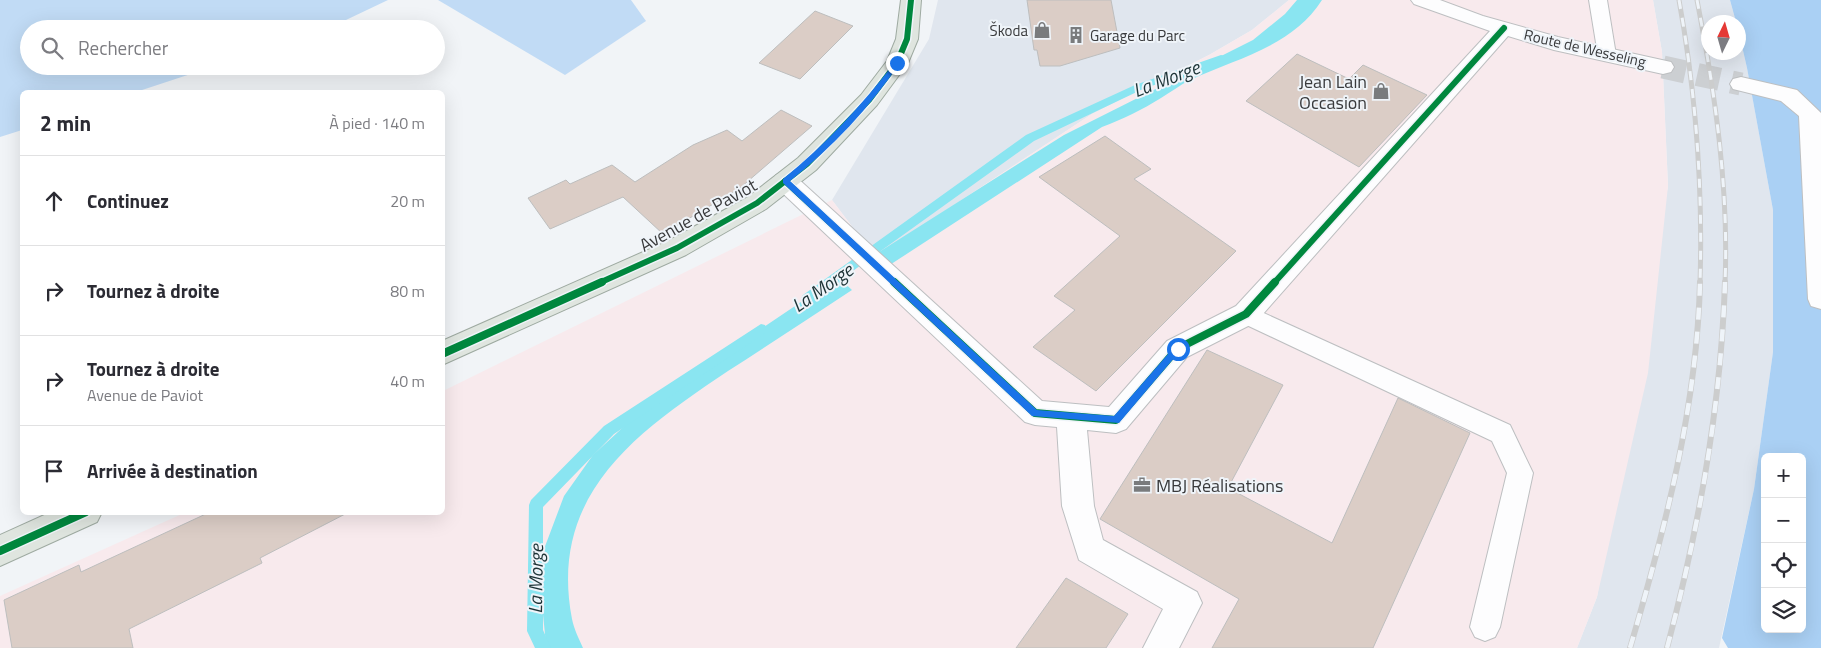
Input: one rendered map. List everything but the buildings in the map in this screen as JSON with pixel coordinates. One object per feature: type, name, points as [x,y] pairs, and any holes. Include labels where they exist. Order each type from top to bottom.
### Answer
[{"type":"main road","name":"Avenue de Paviot","points":[[445,353],[677,248],[757,203],[807,164],[869,100],[897,63],[907,39],[911,0]]},
{"type":"main road","points":[[0,551],[79,515]]},
{"type":"street","name":"Route de Wesseling","points":[[1421,0],[1554,43],[1663,67]]},
{"type":"street","points":[[785,181],[1035,413],[1116,420],[1178,349],[1246,314],[1504,28]]},
{"type":"street","points":[[1741,84],[1789,95],[1810,114],[1821,299]]},
{"type":"street","points":[[1071,416],[1078,506],[1090,549],[1185,604],[1160,648]]},
{"type":"lane","points":[[1598,0],[1608,55]]},
{"type":"lane","points":[[1246,314],[1501,433],[1520,473],[1484,627]]},
{"type":"shaded area","points":[[0,0],[388,0],[346,20],[20,20],[20,75],[188,75],[142,90],[20,90],[20,131],[0,137]]},
{"type":"shaded area","points":[[438,0],[631,0],[646,21],[565,75]]},
{"type":"shaded area","points":[[938,0],[1289,0],[1252,30],[1209,55],[1092,114],[875,257],[832,200],[929,39]]},
{"type":"shaded area","points":[[1289,0],[1653,0],[1662,52],[1668,186],[1648,373],[1597,597],[1577,648],[0,648],[0,596],[180,515],[445,515],[445,390],[832,200],[875,257],[1092,114],[1209,55],[1252,30]]},
{"type":"shaded area","points":[[1297,0],[1322,0],[1310,16],[1279,40],[1245,57],[1190,80],[1140,110],[1102,127],[882,270],[868,259],[1064,135],[1253,40],[1285,14]]},
{"type":"shaded area","points":[[1653,0],[1730,0],[1734,15],[1701,15],[1701,60],[1745,60],[1773,210],[1773,352],[1754,489],[1719,648],[1577,648],[1597,597],[1668,186],[1662,52]]},
{"type":"shaded area","points":[[1730,0],[1821,0],[1821,648],[1728,648],[1722,638],[1754,489],[1773,352],[1773,210],[1745,60],[1746,15],[1734,15]]},
{"type":"shaded area","points":[[838,277],[852,290],[694,394],[632,443],[607,471],[587,502],[573,536],[568,575],[572,619],[583,648],[549,648],[546,644],[538,565],[564,496],[593,455],[644,408]]},
{"type":"waterway","name":"La Morge","points":[[807,298],[1030,138],[1139,87],[1221,58]]},
{"type":"waterway","name":"La Morge","points":[[543,648],[535,631],[536,505],[609,430],[761,329]]},
{"type":"tunnel","points":[[1663,67],[1741,84]]},
{"type":"railway","points":[[1679,0],[1690,71],[1697,141],[1701,247],[1700,283]]},
{"type":"railway","points":[[1697,0],[1710,70],[1723,176],[1726,247],[1725,283]]},
{"type":"railway","points":[[1630,648],[1667,513],[1686,421],[1698,329],[1700,282]]},
{"type":"railway","points":[[1667,648],[1689,558],[1706,467],[1719,375],[1725,282]]},
{"type":"cycle path","points":[[445,353],[677,248],[757,203],[807,164],[869,100],[897,63],[907,39],[911,0]]},
{"type":"cycle path","points":[[785,181],[1035,413],[1116,420],[1177,349],[1246,314],[1504,28]]},
{"type":"cycle path","points":[[0,551],[79,515]]},
{"type":"place","name":"Škoda","points":[[1042,30]]},
{"type":"place","name":"Garage du Parc","points":[[1076,35]]},
{"type":"place","name":"Jean Lain Occasion","points":[[1381,91]]},
{"type":"place","name":"MBJ Réalisations","points":[[1142,485]]},
{"type":"route","points":[[897,63],[869,100],[807,164],[785,181],[1035,413],[1116,420],[1178,349]]}]
